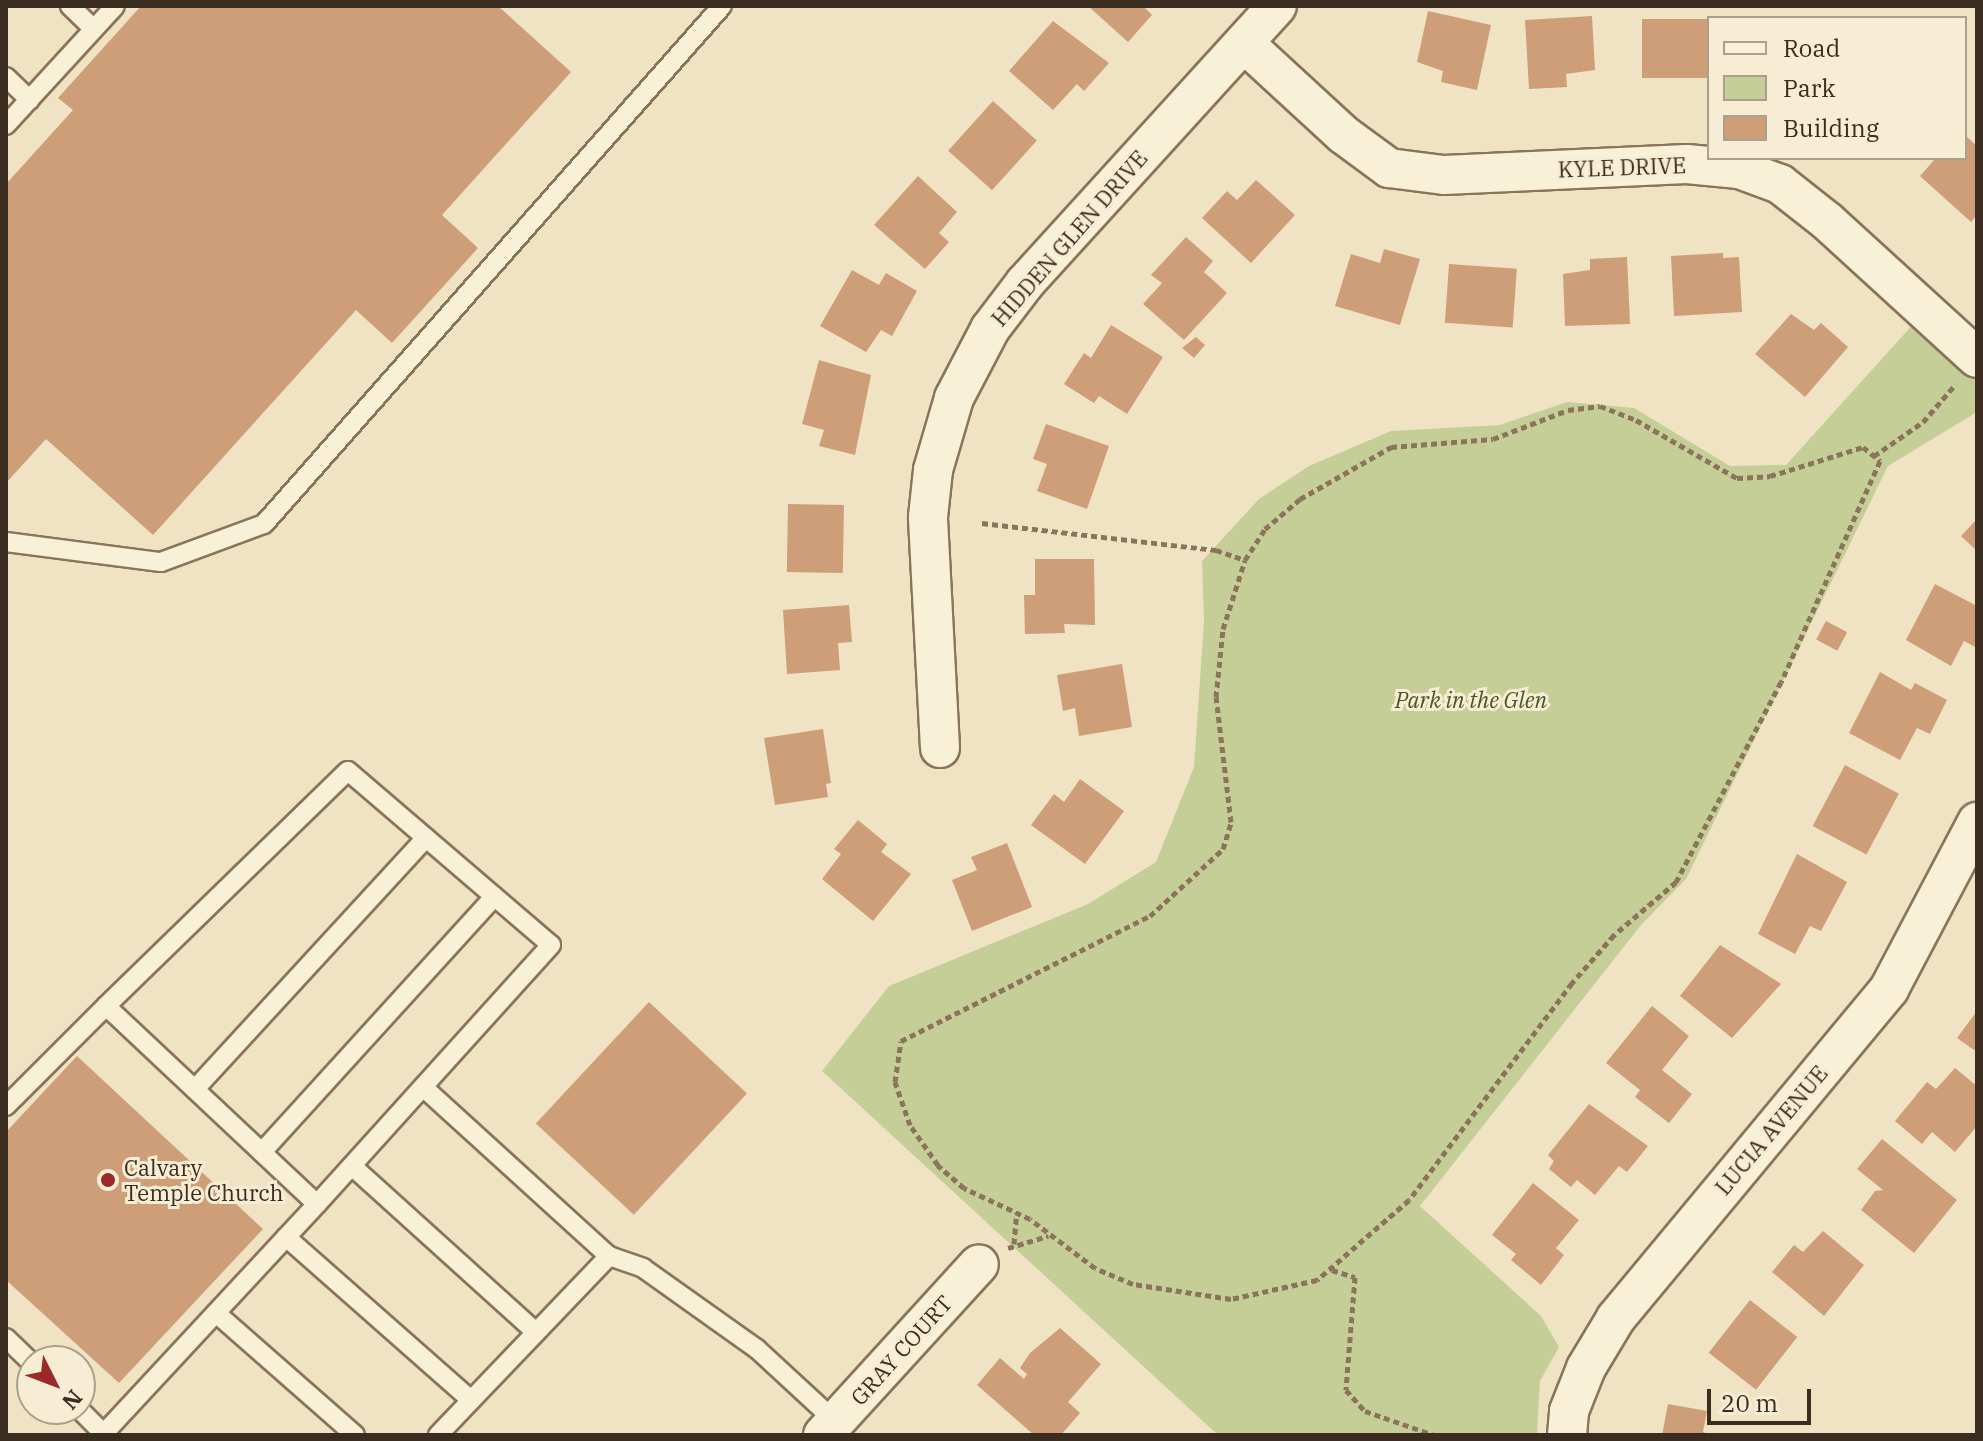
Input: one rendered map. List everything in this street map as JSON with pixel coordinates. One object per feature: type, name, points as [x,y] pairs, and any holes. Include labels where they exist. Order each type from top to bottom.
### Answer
[{"type":"street","name":"HIDDEN GLEN DRIVE","points":[[940,748],[928,517],[933,470],[954,398],[990,329],[1025,283],[1277,6]]},
{"type":"street","name":"KYLE DRIVE","points":[[1245,44],[1344,135],[1389,168],[1444,175],[1687,164],[1739,169],[1780,184],[1827,221],[1972,365]]},
{"type":"street","name":"LUCIA AVENUE","points":[[1567,1435],[1569,1411],[1586,1368],[1616,1318],[1889,989],[1977,822]]},
{"type":"street","name":"GRAY COURT","points":[[829,1428],[979,1264]]},
{"type":"lane","points":[[70,6],[94,29]]},
{"type":"lane","points":[[6,125],[115,6]]},
{"type":"lane","points":[[6,542],[161,562],[264,524],[722,6]]},
{"type":"lane","points":[[6,77],[30,100]]},
{"type":"lane","points":[[6,1106],[348,771],[551,945],[352,1166],[102,1434]]},
{"type":"lane","points":[[195,1089],[426,838]]},
{"type":"lane","points":[[262,1152],[494,897]]},
{"type":"lane","points":[[106,1006],[317,1204]]},
{"type":"lane","points":[[423,1087],[609,1256],[643,1268],[745,1340],[829,1428]]},
{"type":"lane","points":[[352,1166],[536,1332]]},
{"type":"lane","points":[[286,1237],[470,1399]]},
{"type":"lane","points":[[438,1435],[609,1256]]},
{"type":"lane","points":[[216,1313],[355,1435]]},
{"type":"path","points":[[1874,456],[1923,422],[1972,365]]},
{"type":"path","points":[[1600,406],[1636,420],[1737,478],[1770,476],[1863,447],[1874,456],[1880,461],[1870,492],[1788,669],[1676,882],[1614,935],[1572,983],[1409,1200],[1331,1270],[1317,1280],[1231,1299],[1178,1293],[1095,1268],[1017,1212],[964,1188],[938,1165],[910,1125],[895,1082],[901,1041],[1150,916],[1223,849],[1231,822],[1216,697],[1223,629],[1245,560],[1265,529],[1300,499],[1391,447],[1493,439],[1568,410],[1600,406]]},
{"type":"path","points":[[982,523],[1216,550],[1245,560]]},
{"type":"path","points":[[1014,1244],[1017,1212]]},
{"type":"path","points":[[1331,1270],[1355,1277],[1346,1390],[1365,1411],[1434,1435]]},
{"type":"green space","name":"Park in the Glen","points":[[1917,320],[1977,373],[1977,412],[1888,466],[1686,879],[1641,925],[1420,1206],[1541,1316],[1559,1347],[1540,1381],[1537,1435],[1218,1435],[822,1071],[889,986],[1088,904],[1156,862],[1194,767],[1204,621],[1202,561],[1259,499],[1309,466],[1391,431],[1500,425],[1567,402],[1634,408],[1730,466],[1786,465]]},
{"type":"building","points":[[141,6],[498,6],[571,72],[442,215],[478,248],[392,343],[356,310],[153,535],[46,439],[6,483],[6,184],[73,110],[58,98]]},
{"type":"building","points":[[1088,6],[1143,6],[1152,15],[1128,42]]},
{"type":"building","points":[[1428,11],[1491,25],[1477,90],[1441,82],[1443,71],[1417,62]]},
{"type":"building","points":[[1592,16],[1595,70],[1566,74],[1567,87],[1529,89],[1525,20]]},
{"type":"building","points":[[1642,19],[1707,19],[1707,78],[1642,78]]},
{"type":"building","points":[[1053,21],[1109,63],[1084,91],[1077,84],[1053,110],[1009,71]]},
{"type":"building","points":[[993,101],[1037,140],[992,190],[948,151]]},
{"type":"building","points":[[1967,137],[1977,146],[1977,215],[1971,222],[1920,176],[1934,160],[1967,160]]},
{"type":"building","points":[[918,176],[957,212],[939,233],[949,242],[925,269],[874,225]]},
{"type":"building","points":[[1256,180],[1295,215],[1251,263],[1202,218],[1227,191],[1237,200]]},
{"type":"building","points":[[1186,237],[1213,261],[1204,272],[1227,293],[1184,340],[1143,304],[1162,283],[1151,275]]},
{"type":"building","points":[[1384,249],[1420,259],[1400,325],[1335,306],[1351,254],[1380,263]]},
{"type":"building","points":[[1723,253],[1723,258],[1739,257],[1742,312],[1674,316],[1671,256]]},
{"type":"building","points":[[1627,257],[1630,324],[1565,326],[1563,274],[1590,270],[1590,259]]},
{"type":"building","points":[[1449,264],[1517,269],[1513,328],[1445,323]]},
{"type":"building","points":[[852,270],[879,285],[886,273],[917,291],[892,336],[881,330],[866,352],[820,326]]},
{"type":"building","points":[[1791,314],[1814,330],[1821,323],[1848,347],[1805,397],[1755,354]]},
{"type":"building","points":[[1111,325],[1163,357],[1127,414],[1099,396],[1094,403],[1064,384],[1084,353],[1091,358]]},
{"type":"building","points":[[1196,337],[1205,345],[1194,358],[1182,348]]},
{"type":"building","points":[[819,360],[871,375],[855,455],[819,446],[824,430],[802,424]]},
{"type":"building","points":[[1046,424],[1109,446],[1087,509],[1037,491],[1047,464],[1033,459]]},
{"type":"building","points":[[788,504],[844,505],[843,573],[787,572]]},
{"type":"building","points":[[1977,519],[1977,551],[1961,536]]},
{"type":"building","points":[[1035,559],[1094,559],[1095,625],[1064,624],[1065,633],[1025,634],[1024,595],[1035,595]]},
{"type":"building","points":[[1935,584],[1977,606],[1977,648],[1964,641],[1951,666],[1906,640]]},
{"type":"building","points":[[849,605],[852,642],[838,643],[840,670],[787,674],[783,610]]},
{"type":"building","points":[[1826,621],[1847,632],[1837,651],[1816,640]]},
{"type":"building","points":[[1122,664],[1132,727],[1079,736],[1075,708],[1063,711],[1057,675]]},
{"type":"building","points":[[1880,672],[1911,690],[1915,683],[1947,700],[1930,734],[1917,728],[1900,760],[1849,733]]},
{"type":"building","points":[[823,729],[831,783],[826,784],[828,797],[775,805],[764,738]]},
{"type":"building","points":[[1845,765],[1899,794],[1866,855],[1813,826]]},
{"type":"building","points":[[1080,779],[1124,811],[1085,864],[1031,825],[1054,794],[1064,802]]},
{"type":"building","points":[[858,820],[887,844],[881,852],[911,874],[873,921],[822,879],[841,854],[834,849]]},
{"type":"building","points":[[1007,843],[1032,907],[972,931],[952,880],[977,870],[971,857]]},
{"type":"building","points":[[1797,854],[1847,882],[1821,931],[1810,926],[1795,954],[1758,934]]},
{"type":"building","points":[[1720,945],[1781,984],[1732,1038],[1680,996]]},
{"type":"building","points":[[649,1002],[747,1093],[634,1215],[536,1123]]},
{"type":"building","points":[[1652,1006],[1689,1036],[1662,1070],[1692,1094],[1669,1123],[1635,1097],[1640,1090],[1606,1063]]},
{"type":"building","points":[[1977,1011],[1977,1052],[1957,1038]]},
{"type":"building","name":"Calvary Temple Church","points":[[77,1056],[263,1229],[119,1383],[96,1362],[96,1345],[77,1345],[6,1280],[6,1132]]},
{"type":"building","points":[[1955,1068],[1977,1086],[1977,1126],[1955,1152],[1932,1132],[1922,1144],[1895,1121],[1927,1082],[1936,1089]]},
{"type":"building","points":[[1589,1104],[1648,1146],[1627,1172],[1619,1166],[1595,1195],[1577,1180],[1571,1187],[1549,1169],[1554,1161],[1548,1155]]},
{"type":"building","points":[[1882,1139],[1957,1200],[1914,1253],[1861,1210],[1875,1191],[1883,1190],[1857,1169]]},
{"type":"building","points":[[1533,1183],[1579,1220],[1556,1248],[1564,1255],[1541,1285],[1511,1260],[1516,1254],[1492,1235]]},
{"type":"building","points":[[1823,1231],[1864,1265],[1824,1316],[1772,1272],[1794,1245],[1803,1252]]},
{"type":"building","points":[[1750,1300],[1797,1337],[1756,1390],[1709,1353]]},
{"type":"building","points":[[1060,1328],[1101,1364],[1068,1402],[1080,1413],[1061,1435],[1034,1435],[977,1385],[1000,1358],[1024,1379],[1027,1374],[1020,1368],[1030,1353]]},
{"type":"building","points":[[1668,1404],[1707,1411],[1703,1432],[1711,1435],[1662,1435]]},
{"type":"place","name":"Calvary Temple Church","points":[[108,1180]]}]
